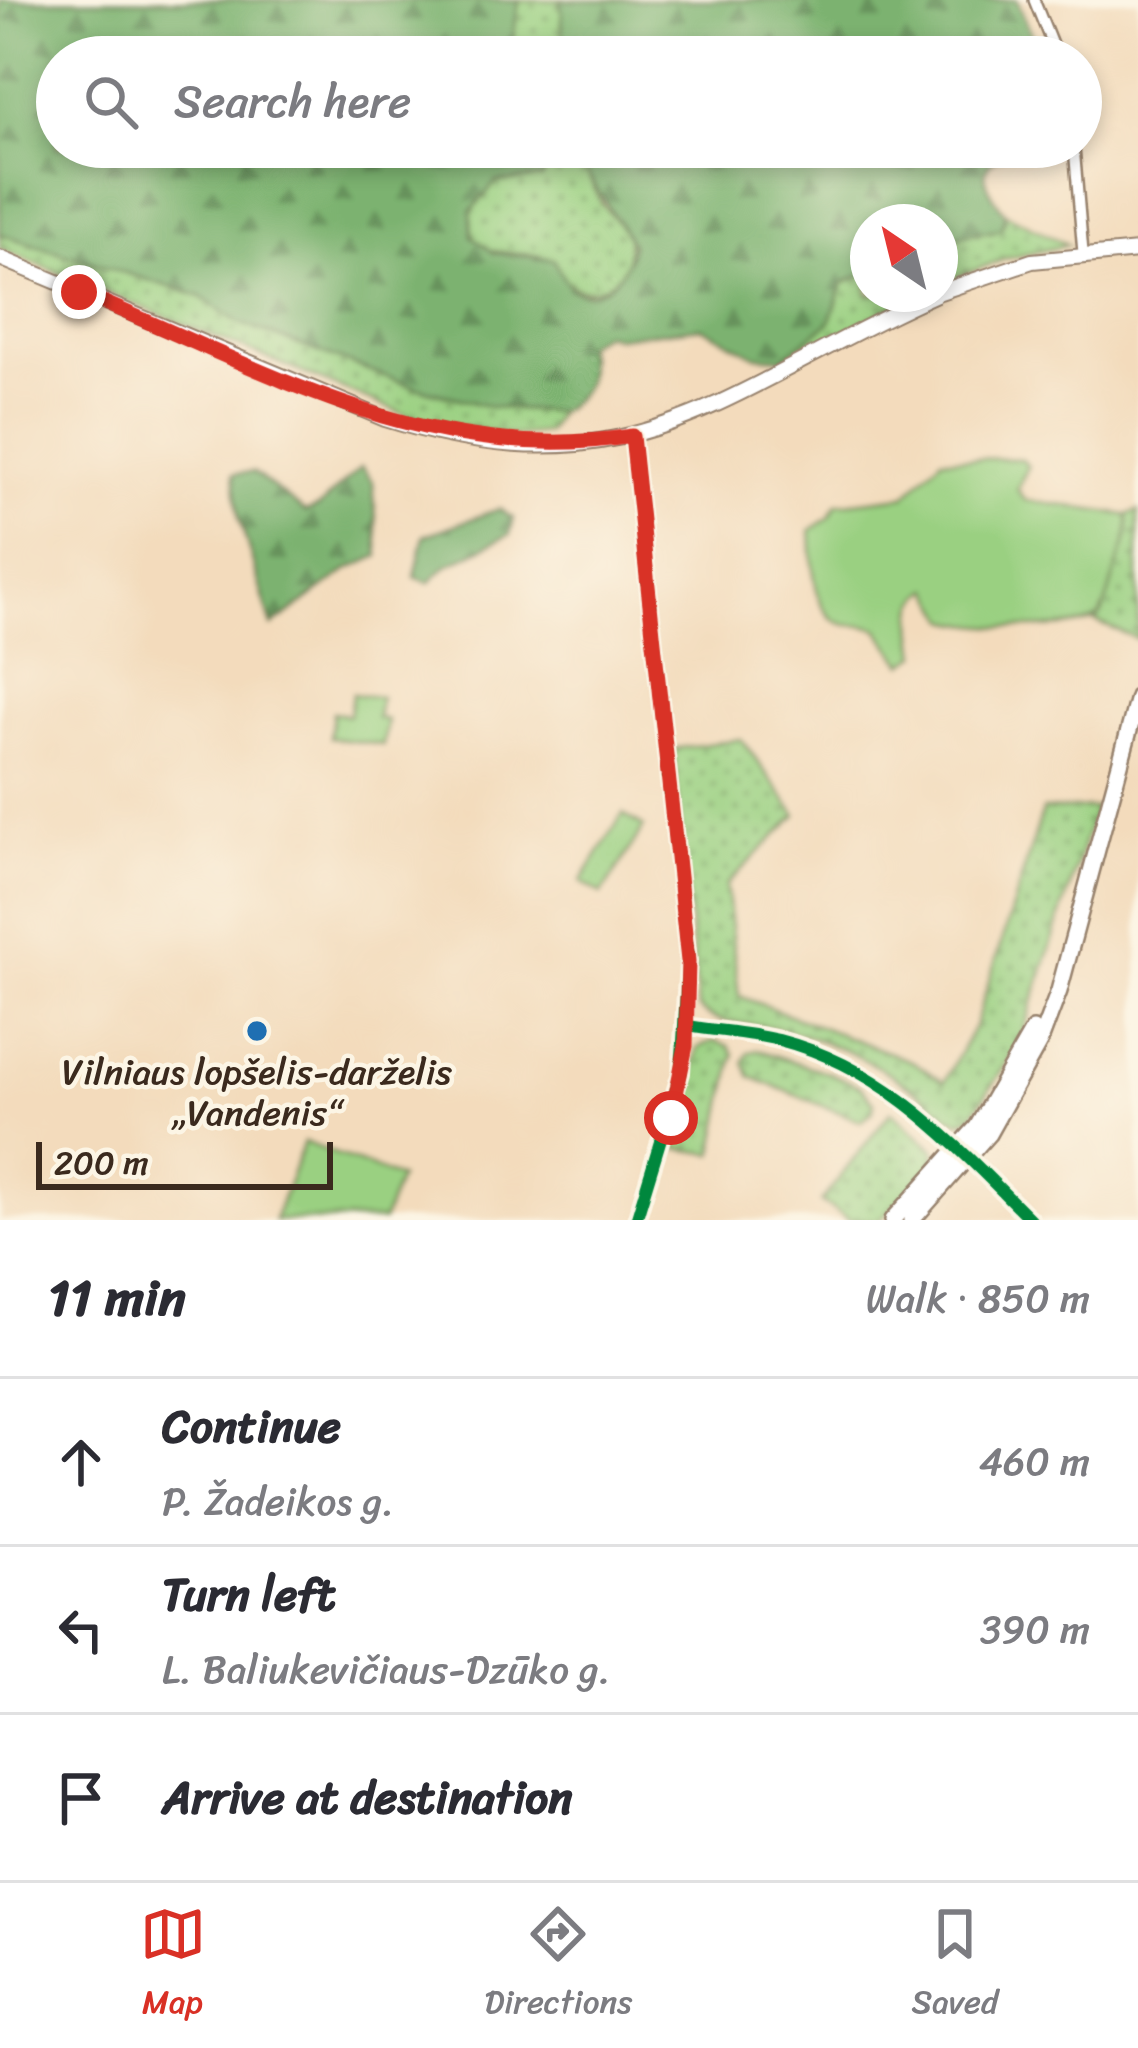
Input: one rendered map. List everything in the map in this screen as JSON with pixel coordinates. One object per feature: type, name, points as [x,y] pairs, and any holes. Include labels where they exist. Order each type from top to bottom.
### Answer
[{"type":"main road","points":[[958,286],[1012,266],[1083,253],[1138,251]]},
{"type":"main road","points":[[0,258],[413,428],[537,446],[632,436],[740,397],[902,312]]},
{"type":"main road","points":[[912,1220],[1010,1099],[1040,1041],[1138,697]]},
{"type":"main road","points":[[893,1220],[965,1153]]},
{"type":"street","points":[[1034,0],[1049,36]]},
{"type":"street","points":[[1076,168],[1083,253]]},
{"type":"street","points":[[632,436],[684,909],[688,1026],[671,1118],[636,1220]]},
{"type":"street","points":[[688,1026],[782,1041],[850,1066],[896,1092],[1031,1220]]},
{"type":"green space","points":[[0,0],[519,0],[513,36],[36,36],[36,168],[542,168],[542,178],[496,182],[471,211],[472,236],[494,253],[553,259],[571,287],[584,293],[613,282],[626,263],[631,244],[585,168],[987,168],[989,188],[1005,213],[1001,229],[958,236],[958,204],[850,204],[850,280],[843,283],[830,322],[782,358],[757,356],[701,327],[616,337],[604,333],[585,344],[586,383],[559,412],[491,407],[415,387],[239,323],[200,296],[0,234]]},
{"type":"green space","points":[[519,0],[561,0],[563,36],[513,36]]},
{"type":"green space","points":[[561,0],[1017,0],[1032,36],[563,36]]},
{"type":"green space","points":[[534,168],[585,168],[602,205],[629,234],[626,271],[612,282],[579,289],[541,256],[483,250],[471,236],[471,211],[496,182],[542,177],[544,171]]},
{"type":"green space","points":[[1005,213],[1068,245],[1005,259],[958,276],[958,239],[971,231],[993,232],[1005,221]]},
{"type":"green space","points":[[0,234],[200,296],[293,342],[415,387],[491,407],[558,412],[547,432],[515,436],[416,419],[0,249]]},
{"type":"green space","points":[[850,281],[850,312],[883,312],[786,364],[782,358],[830,322],[843,284]]},
{"type":"green space","points":[[942,458],[1022,459],[1028,467],[1017,489],[1025,500],[1127,515],[1126,542],[1100,615],[1052,627],[962,623],[949,620],[931,589],[915,610],[918,655],[904,664],[878,629],[840,623],[830,616],[818,595],[811,530],[829,518],[837,504],[905,496]]},
{"type":"green space","points":[[361,467],[373,482],[379,556],[348,570],[272,626],[239,518],[234,474],[253,472],[305,512],[319,507]]},
{"type":"green space","points":[[499,509],[514,519],[510,534],[447,566],[429,583],[415,577],[424,536]]},
{"type":"green space","points":[[1138,511],[1138,639],[1094,621],[1102,614],[1128,531],[1127,515]]},
{"type":"green space","points":[[352,694],[380,697],[377,718],[387,720],[383,745],[330,738],[333,713],[349,715]]},
{"type":"green space","points":[[741,739],[797,815],[726,885],[739,996],[914,1062],[944,1082],[976,1023],[1043,810],[1095,808],[1020,1043],[971,1117],[960,1121],[950,1117],[890,1074],[825,1042],[777,1028],[713,1018],[698,1007],[673,749]]},
{"type":"green space","points":[[623,814],[644,827],[602,894],[581,882]]},
{"type":"green space","points":[[714,1041],[729,1046],[734,1054],[714,1154],[675,1148],[698,1048]]},
{"type":"green space","points":[[758,1050],[861,1087],[874,1102],[873,1111],[861,1121],[751,1077],[744,1062],[749,1052]]},
{"type":"green space","points":[[891,1111],[935,1150],[934,1165],[880,1220],[850,1220],[821,1202]]},
{"type":"green space","points":[[304,1142],[399,1178],[383,1220],[274,1220]]},
{"type":"cycle path","points":[[632,436],[688,961],[681,1073],[636,1220]]},
{"type":"cycle path","points":[[688,1026],[779,1040],[854,1069],[947,1137],[1031,1220]]},
{"type":"place","name":"Vilniaus lopšelis-darželis „Vandenis“","points":[[257,1031]]},
{"type":"route","points":[[79,292],[385,419],[444,436],[537,446],[632,436],[688,961],[686,1046],[671,1118]]}]
